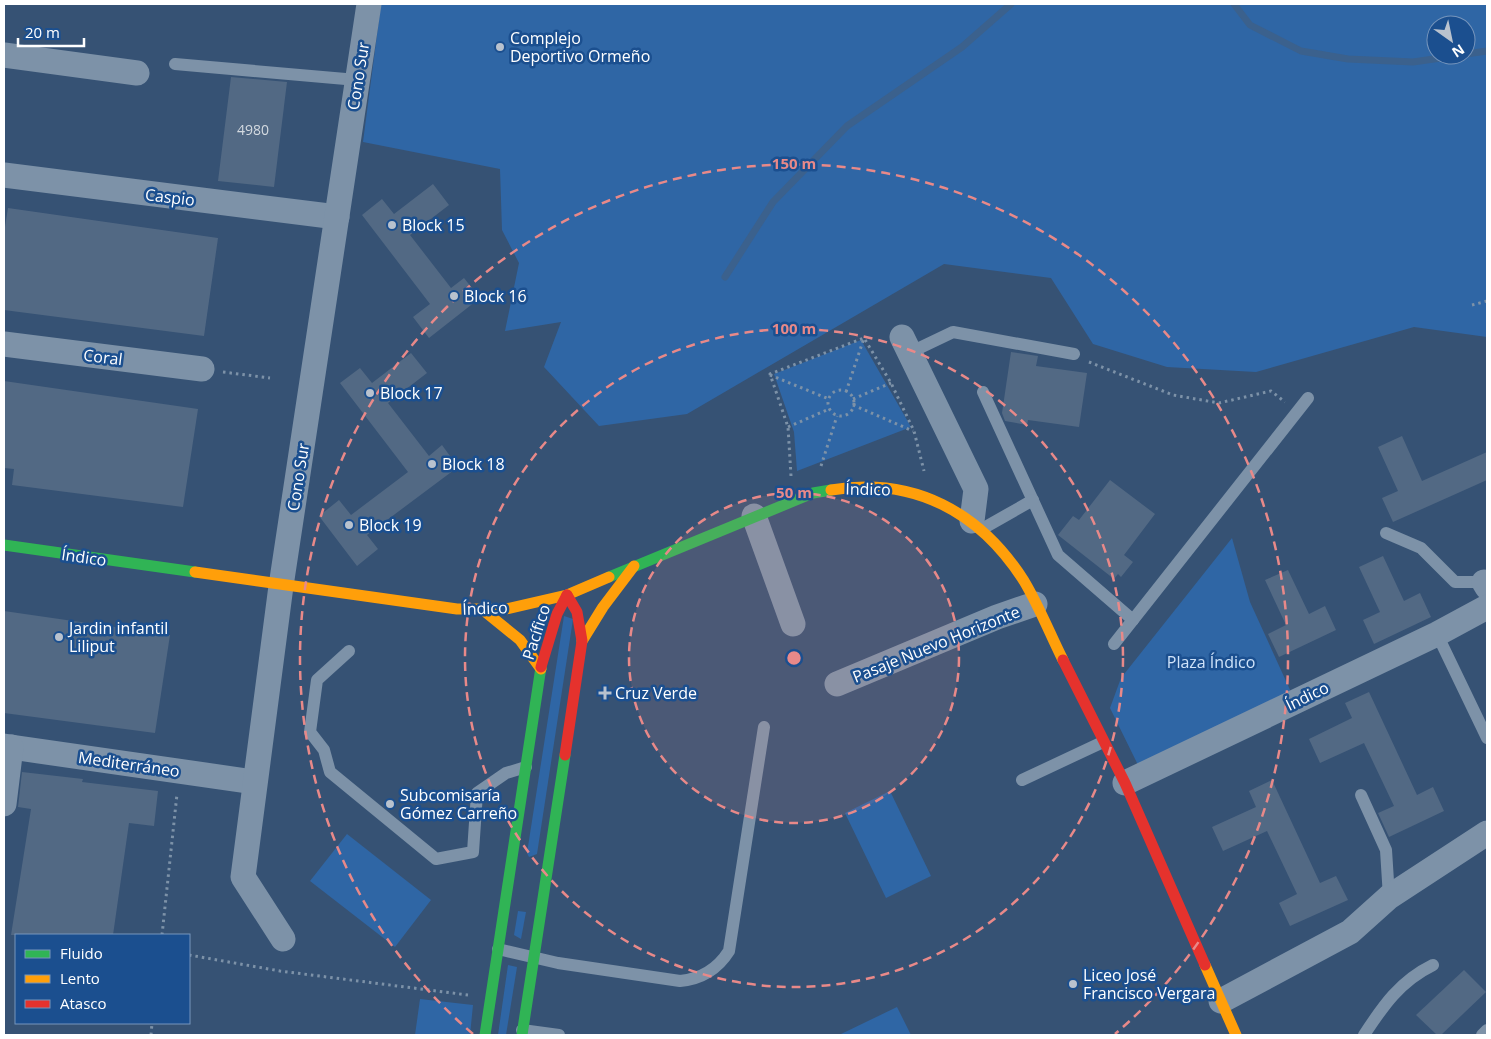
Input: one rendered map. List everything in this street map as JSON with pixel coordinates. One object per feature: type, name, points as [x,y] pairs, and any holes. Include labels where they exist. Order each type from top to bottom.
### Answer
[{"type":"street","name":"Cono Sur","points":[[283,939],[242,877],[281,586],[368,4]]},
{"type":"street","points":[[4,55],[137,73]]},
{"type":"street","name":"Caspio","points":[[4,175],[336,217]]},
{"type":"street","name":"Coral","points":[[4,344],[202,369]]},
{"type":"street","points":[[905,345],[976,488],[977,525]]},
{"type":"street","name":"Índico","points":[[4,545],[281,586],[457,609],[506,609],[567,595],[635,565],[813,493],[832,489],[872,486],[892,488],[932,498],[977,525],[1013,564],[1125,783],[1236,1035]]},
{"type":"street","points":[[754,516],[793,624]]},
{"type":"street","points":[[582,641],[603,607],[635,565]]},
{"type":"street","name":"Pacífico","points":[[485,1035],[541,669],[557,614],[567,595],[578,612],[582,641],[522,1033]]},
{"type":"street","name":"Pasaje Nuevo Horizonte","points":[[837,684],[997,617],[1035,604]]},
{"type":"street","name":"Índico","points":[[1125,783],[1437,634],[1487,607]]},
{"type":"street","points":[[483,610],[520,640],[541,669]]},
{"type":"street","points":[[4,804],[8,747]]},
{"type":"street","name":"Mediterráneo","points":[[8,747],[254,782]]},
{"type":"street","points":[[1221,1001],[1350,932],[1389,897],[1487,833]]},
{"type":"lane","points":[[175,64],[357,80]]},
{"type":"lane","points":[[905,345],[953,332],[1074,354]]},
{"type":"lane","points":[[983,392],[1058,555],[1133,620]]},
{"type":"lane","points":[[1114,644],[1308,398]]},
{"type":"lane","points":[[977,525],[1033,500]]},
{"type":"lane","points":[[1386,533],[1421,548],[1455,582],[1486,585]]},
{"type":"lane","points":[[1437,634],[1487,738]]},
{"type":"lane","points":[[349,650],[316,680],[310,732],[324,750],[330,772],[436,859],[472,852],[477,793],[506,773],[526,767]]},
{"type":"lane","points":[[498,949],[534,959],[680,981],[699,977],[720,963],[729,951],[764,728]]},
{"type":"lane","points":[[1022,780],[1103,742]]},
{"type":"lane","points":[[1361,796],[1386,850],[1389,897]]},
{"type":"lane","points":[[1364,1035],[1392,994],[1405,981],[1433,965]]},
{"type":"lane","points":[[1482,1035],[1487,1030]]},
{"type":"lane","points":[[522,1033],[559,1035]]},
{"type":"path","points":[[1472,305],[1487,301]]},
{"type":"path","points":[[770,374],[864,338]]},
{"type":"path","points":[[864,338],[891,383],[914,431],[932,498]]},
{"type":"path","points":[[846,392],[864,338]]},
{"type":"path","points":[[1074,354],[1096,365],[1173,396],[1219,403],[1271,391],[1298,411]]},
{"type":"path","points":[[770,374],[829,398]]},
{"type":"path","points":[[770,374],[788,427],[792,501]]},
{"type":"path","points":[[243,375],[270,378]]},
{"type":"path","points":[[853,399],[891,383]]},
{"type":"path","points":[[837,391],[846,392],[853,399],[853,405],[849,413],[837,416],[829,409],[829,398],[837,391]]},
{"type":"path","points":[[853,405],[914,431]]},
{"type":"path","points":[[788,427],[829,409]]},
{"type":"path","points":[[813,493],[837,416]]},
{"type":"path","points":[[162,934],[179,771]]},
{"type":"path","points":[[190,955],[280,970],[491,998]]},
{"type":"green space","points":[[381,4],[1487,4],[1487,337],[1414,327],[1256,372],[1167,367],[1093,344],[1051,278],[944,264],[687,414],[599,426],[544,367],[561,322],[505,331],[519,263],[502,230],[500,169],[363,142]]},
{"type":"green space","points":[[861,340],[911,427],[797,471],[794,432],[774,374]]},
{"type":"green space","name":"Plaza Índico","points":[[1232,538],[1250,602],[1291,692],[1138,765],[1110,708],[1121,678]]},
{"type":"green space","points":[[564,616],[573,619],[537,854],[529,857],[527,853]]},
{"type":"green space","points":[[890,791],[931,876],[886,898],[845,813]]},
{"type":"green space","points":[[347,834],[431,900],[395,947],[310,881]]},
{"type":"green space","points":[[518,911],[526,912],[521,939],[514,935]]},
{"type":"green space","points":[[508,965],[517,967],[506,1035],[498,1035]]},
{"type":"green space","points":[[420,999],[473,1005],[470,1035],[415,1035]]},
{"type":"green space","points":[[897,1007],[911,1035],[839,1035]]},
{"type":"building","points":[[231,77],[287,82],[274,187],[218,181]]},
{"type":"building","points":[[433,184],[449,205],[410,235],[451,288],[464,278],[480,298],[429,338],[413,317],[430,304],[362,215],[382,199],[394,214]]},
{"type":"building","points":[[8,208],[218,238],[204,336],[4,310],[4,233]]},
{"type":"building","points":[[1011,352],[1038,356],[1036,366],[1087,373],[1079,427],[1028,420],[1027,425],[1005,421],[1002,413]]},
{"type":"building","points":[[411,353],[427,373],[388,403],[429,456],[442,445],[458,467],[367,535],[378,549],[357,566],[319,516],[339,500],[351,515],[408,472],[340,383],[360,368],[372,383]]},
{"type":"building","points":[[4,381],[198,409],[183,507],[12,485],[14,469],[4,468]]},
{"type":"building","points":[[1402,436],[1422,481],[1487,452],[1487,480],[1393,522],[1382,498],[1398,491],[1378,447]]},
{"type":"building","points":[[1110,480],[1155,514],[1124,555],[1133,562],[1121,577],[1118,574],[1114,579],[1058,535],[1073,516],[1079,520]]},
{"type":"building","points":[[1383,556],[1404,601],[1420,593],[1431,617],[1374,644],[1363,620],[1380,612],[1359,567]]},
{"type":"building","points":[[1288,570],[1309,614],[1325,606],[1336,630],[1279,657],[1268,634],[1286,625],[1265,580]]},
{"type":"building","points":[[4,611],[170,635],[155,733],[4,713]]},
{"type":"building","points":[[1369,692],[1417,795],[1433,787],[1444,811],[1389,837],[1378,813],[1394,806],[1364,743],[1320,763],[1309,739],[1352,718],[1345,703]]},
{"type":"building","points":[[22,772],[83,779],[82,782],[158,791],[154,826],[129,823],[113,934],[11,935],[31,809],[18,807]]},
{"type":"building","points":[[1272,780],[1320,883],[1336,876],[1348,900],[1290,926],[1279,903],[1297,894],[1267,831],[1223,851],[1212,827],[1256,807],[1249,791]]},
{"type":"building","points":[[1464,970],[1486,992],[1441,1035],[1437,1035],[1416,1015]]},
{"type":"waterway","points":[[725,277],[773,202],[847,126],[962,47],[1011,4]]},
{"type":"waterway","points":[[1234,4],[1250,25],[1301,51],[1348,59],[1413,62],[1426,60]]},
{"type":"waterway","points":[[1476,53],[1487,51]]},
{"type":"traffic: fast","points":[[609,577],[813,493],[831,490]]},
{"type":"traffic: fast","points":[[4,545],[195,572]]},
{"type":"traffic: fast","points":[[485,1035],[541,667]]},
{"type":"traffic: fast","points":[[522,1035],[565,755]]},
{"type":"traffic: slow","points":[[831,490],[861,487],[890,489],[917,494],[942,504],[965,518],[987,536],[1024,581],[1040,610],[1063,660]]},
{"type":"traffic: slow","points":[[582,641],[603,607],[634,566]]},
{"type":"traffic: slow","points":[[195,572],[457,609],[506,609],[567,595],[609,577]]},
{"type":"traffic: slow","points":[[483,610],[520,640],[541,669]]},
{"type":"traffic: slow","points":[[1205,965],[1236,1035]]},
{"type":"traffic: jam","points":[[541,667],[557,614],[567,595]]},
{"type":"traffic: jam","points":[[565,755],[582,641],[577,612],[567,595]]},
{"type":"traffic: jam","points":[[1063,660],[1125,783],[1205,965]]},
{"type":"place","name":"Complejo Deportivo Ormeño","points":[[500,47]]},
{"type":"place","name":"Block 15","points":[[392,225]]},
{"type":"place","name":"Block 16","points":[[454,296]]},
{"type":"place","name":"Block 17","points":[[370,393]]},
{"type":"place","name":"Block 18","points":[[432,464]]},
{"type":"place","name":"Block 19","points":[[349,525]]},
{"type":"place","name":"Jardin infantil Liliput","points":[[59,637]]},
{"type":"place","name":"Cruz Verde","points":[[605,693]]},
{"type":"place","name":"Subcomisaría Gómez Carreño","points":[[390,804]]},
{"type":"place","name":"Liceo José Francisco Vergara","points":[[1073,984]]}]
